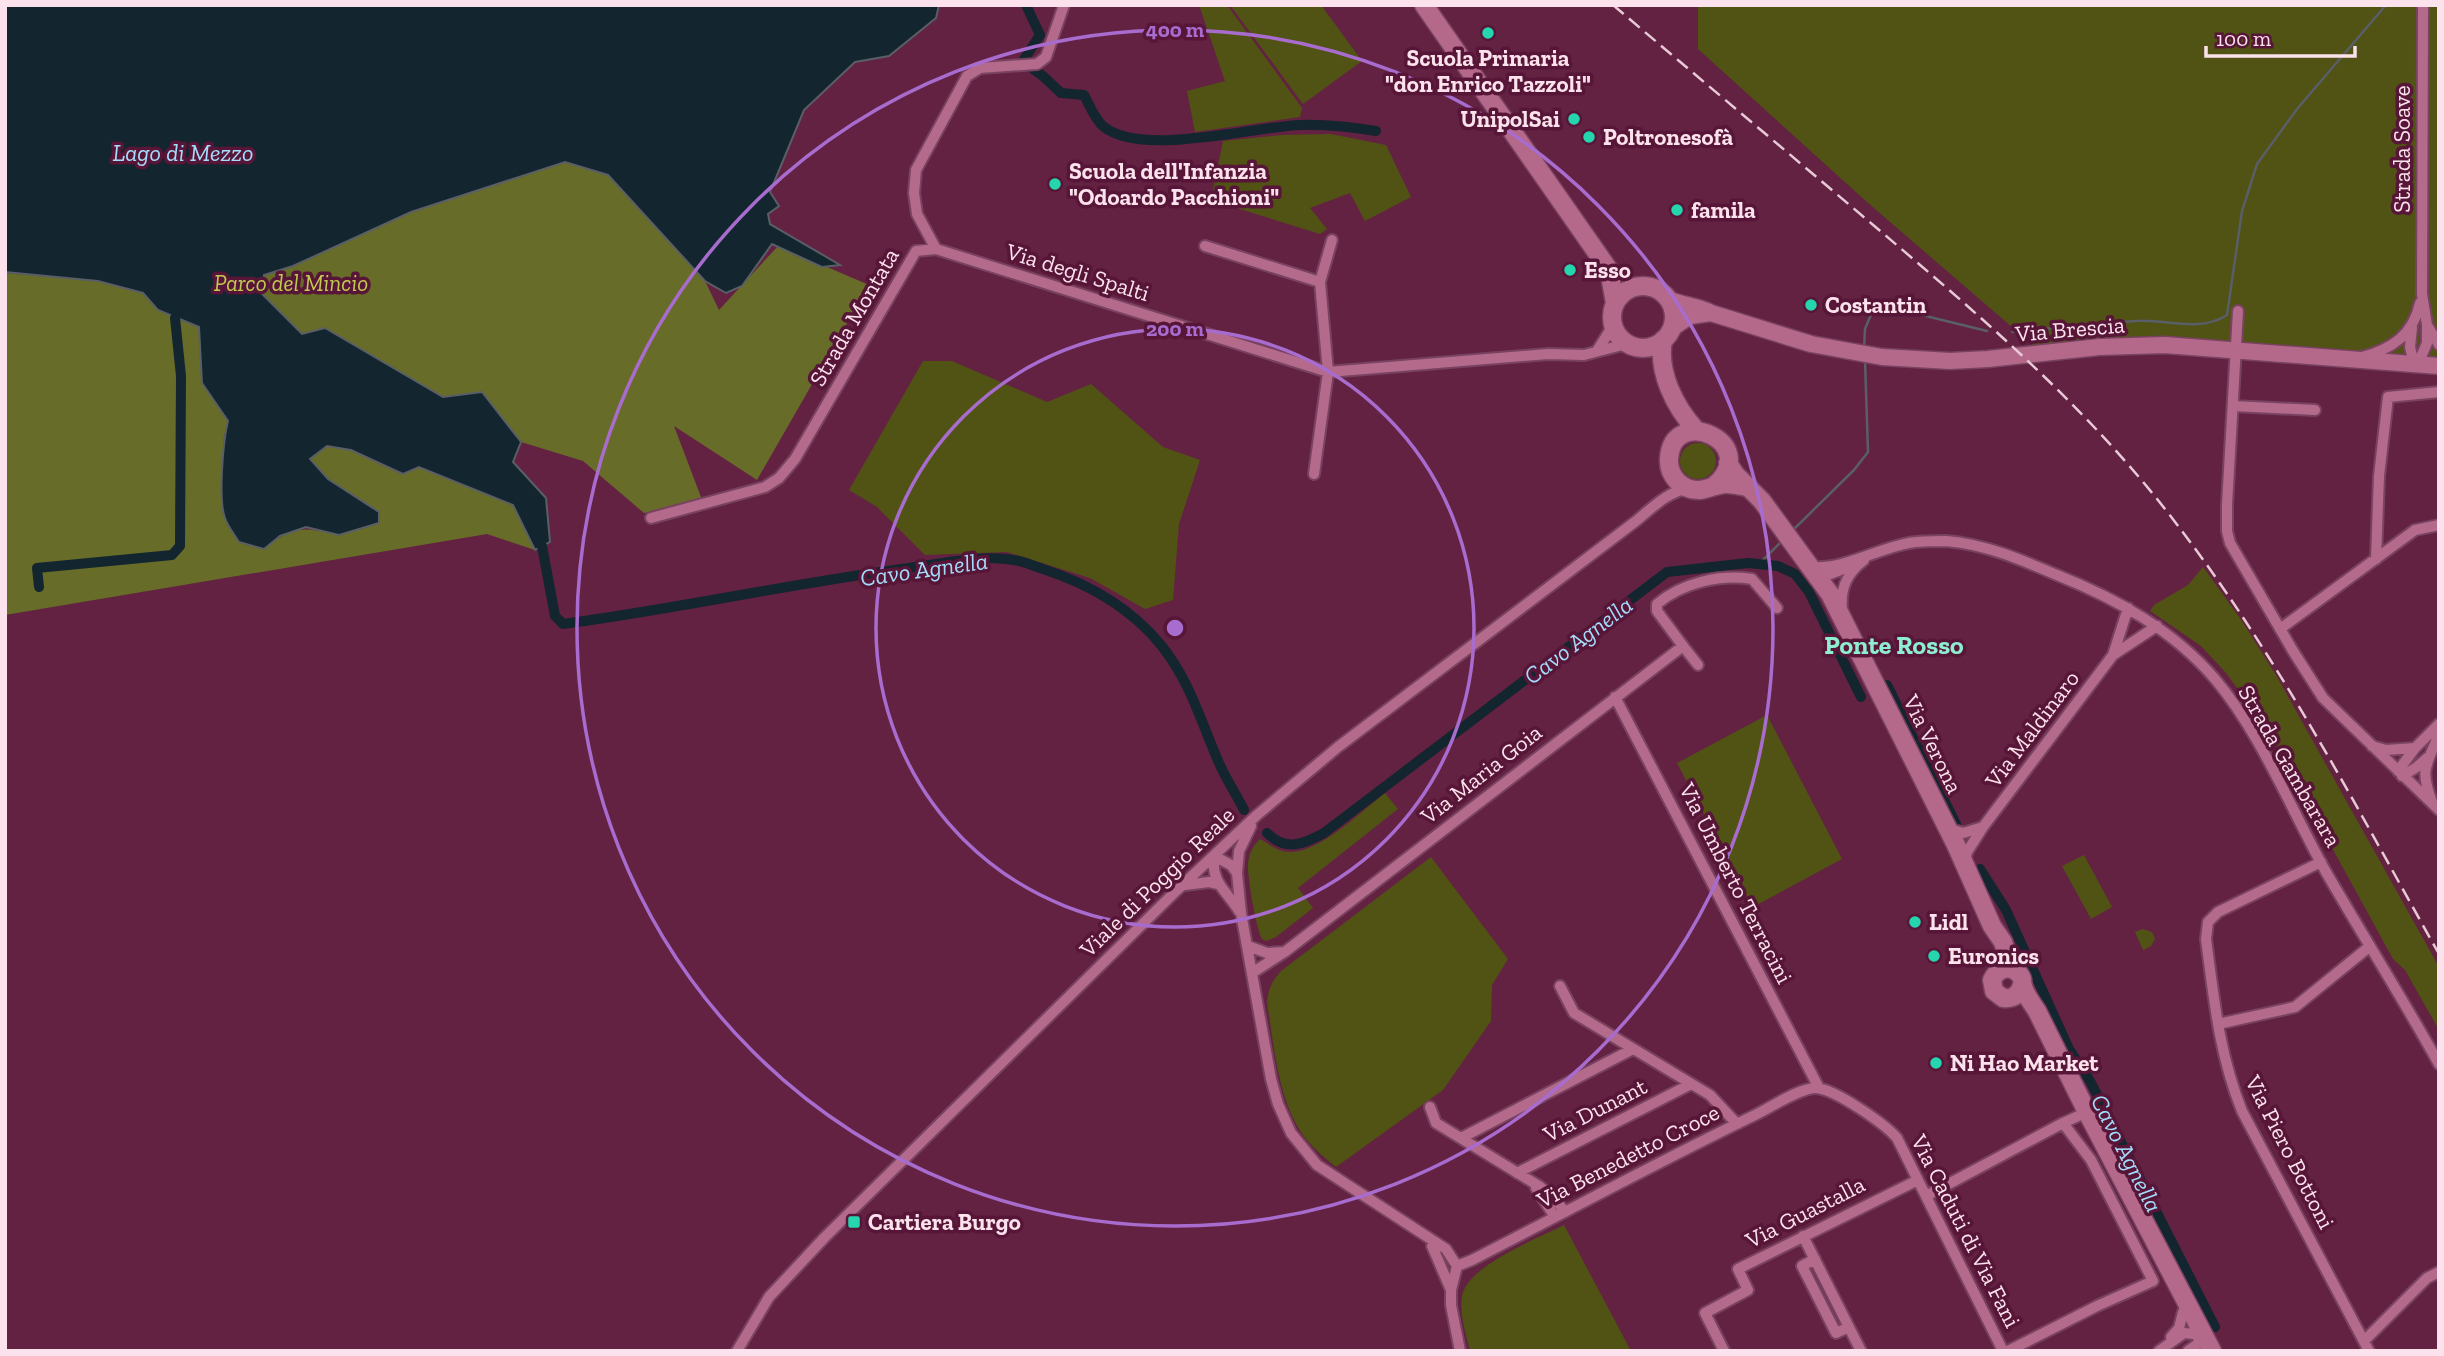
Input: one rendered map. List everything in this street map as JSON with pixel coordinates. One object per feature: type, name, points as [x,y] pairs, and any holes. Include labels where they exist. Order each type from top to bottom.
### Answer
[{"type":"main road","points":[[1431,8],[1609,270],[1615,303],[1612,322],[1615,331],[1662,366]]},
{"type":"main road","points":[[1609,270],[1627,281],[1660,291],[1668,299],[1674,312],[1662,366],[1680,410],[1696,430]]},
{"type":"main road","points":[[1615,303],[1629,289],[1641,286]]},
{"type":"main road","name":"Via Brescia","points":[[1668,299],[1687,306],[1701,307],[1711,313],[1811,344],[1878,356],[1950,361],[2099,347],[2165,345],[2439,366]]},
{"type":"main road","points":[[1635,346],[1654,346],[1690,316],[1711,313]]},
{"type":"main road","points":[[1679,438],[1680,410]]},
{"type":"main road","points":[[1716,485],[1725,474],[1728,463],[1725,446],[1709,432],[1696,430],[1679,438],[1670,450],[1669,462],[1676,480],[1696,490],[1716,485],[1735,484],[1748,487]]},
{"type":"main road","name":"Via Verona","points":[[1728,463],[1814,570],[1843,618],[1964,864],[1992,926],[2000,960],[2005,970],[2021,977],[2022,985],[2087,1112],[2148,1231],[2168,1264],[2200,1346]]},
{"type":"main road","name":"Via Verona","points":[[2005,970],[1992,980],[1999,996],[2027,1009],[2045,1028]]},
{"type":"main road","points":[[2008,998],[2017,994],[2022,985]]},
{"type":"main road","name":"Via Verona","points":[[2148,1231],[2160,1268],[2200,1346]]},
{"type":"street","name":"Strada Montata","points":[[651,518],[765,487],[779,478],[795,459],[916,251],[936,249],[917,214],[914,193],[916,170],[967,76],[980,68],[1037,64],[1046,57],[1064,5]]},
{"type":"street","name":"Strada Soave","points":[[2422,294],[2423,5]]},
{"type":"street","points":[[1314,474],[1328,372],[1320,282],[1332,240]]},
{"type":"street","points":[[1205,246],[1320,282]]},
{"type":"street","name":"Via degli Spalti","points":[[936,249],[1328,372],[1548,354],[1584,355],[1635,346]]},
{"type":"street","points":[[2416,364],[2410,347],[2422,294]]},
{"type":"street","points":[[2416,364],[2427,343],[2422,294]]},
{"type":"street","points":[[2238,311],[2227,530],[2235,555],[2323,698],[2436,807]]},
{"type":"street","points":[[1597,351],[1612,322]]},
{"type":"street","points":[[2352,359],[2390,348],[2403,338],[2414,322]]},
{"type":"street","points":[[2427,325],[2439,345]]},
{"type":"street","points":[[2376,559],[2379,475],[2388,397],[2439,392]]},
{"type":"street","points":[[2233,406],[2315,410]]},
{"type":"street","name":"Viale di Poggio Reale","points":[[1661,499],[1671,470]]},
{"type":"street","name":"Viale di Poggio Reale","points":[[737,1351],[760,1309],[793,1271],[1182,885],[1257,815],[1338,747],[1636,521],[1661,499],[1689,488]]},
{"type":"street","points":[[2280,629],[2415,530],[2439,526]]},
{"type":"street","name":"Strada Gambarara","points":[[1814,570],[1864,559],[1910,543],[1945,541],[1982,547],[2064,578],[2128,608],[2157,626],[2215,679],[2244,720],[2320,862],[2439,1064]]},
{"type":"street","points":[[1843,618],[1842,589],[1850,573],[1864,559]]},
{"type":"street","points":[[1698,664],[1657,611],[1657,604],[1682,587],[1695,582],[1752,579],[1777,608]]},
{"type":"street","name":"Via Maldinaro","points":[[1964,864],[1967,852],[1983,827],[2113,655],[2128,608]]},
{"type":"street","name":"Via Maldinaro","points":[[2113,655],[2157,626]]},
{"type":"street","name":"Via Maria Goia","points":[[1252,973],[1286,951],[1682,646]]},
{"type":"street","name":"Via Umberto Terracini","points":[[1615,697],[1819,1088]]},
{"type":"street","points":[[2400,774],[2405,759],[2439,724]]},
{"type":"street","points":[[2400,774],[2417,767],[2427,758],[2439,734]]},
{"type":"street","points":[[2371,746],[2386,750],[2415,748]]},
{"type":"street","points":[[2427,758],[2426,785],[2436,807]]},
{"type":"street","points":[[1257,815],[1242,842],[1237,873],[1241,913],[1274,1092],[1291,1133],[1317,1165],[1447,1249],[1457,1266],[1451,1290],[1451,1305],[1460,1351]]},
{"type":"street","points":[[1947,828],[1963,833],[1983,827]]},
{"type":"street","points":[[1237,873],[1231,865],[1213,856],[1218,884],[1241,913]]},
{"type":"street","name":"Via Piero Bottoni","points":[[2320,862],[2218,912],[2208,922],[2206,939],[2220,1043],[2228,1077],[2242,1111],[2367,1346]]},
{"type":"street","points":[[1182,885],[1209,882],[1218,884]]},
{"type":"street","points":[[1248,946],[1267,953],[1286,951]]},
{"type":"street","points":[[2218,1024],[2295,1007],[2369,947]]},
{"type":"street","points":[[1560,986],[1574,1013],[1710,1095],[1737,1124]]},
{"type":"street","points":[[1461,1138],[1633,1049]]},
{"type":"street","name":"Via Dunant","points":[[1517,1173],[1691,1084]]},
{"type":"street","name":"Via Benedetto Croce","points":[[1457,1266],[1805,1090],[1819,1088]]},
{"type":"street","name":"Via Caduti di Via Fani","points":[[1819,1088],[1850,1103],[1890,1130],[1903,1148],[2005,1351]]},
{"type":"street","points":[[1430,1107],[1436,1123],[1530,1180],[1560,1214]]},
{"type":"street","points":[[1926,1196],[2087,1112]]},
{"type":"street","points":[[2005,1351],[2154,1281],[2091,1160],[2063,1123]]},
{"type":"street","name":"Via Guastalla","points":[[1724,1351],[1705,1313],[1748,1290],[1738,1269],[1918,1180]]},
{"type":"street","points":[[1425,1234],[1451,1290]]},
{"type":"street","points":[[1803,1236],[1861,1351]]},
{"type":"street","points":[[1432,1245],[1443,1253],[1451,1267],[1457,1266]]},
{"type":"street","points":[[2367,1346],[2427,1278],[2439,1272]]},
{"type":"street","points":[[2162,1348],[2179,1328],[2183,1312]]},
{"type":"street","points":[[2162,1348],[2181,1334],[2200,1346]]},
{"type":"shaded area","points":[[1199,5],[1227,5],[1302,108],[1300,117],[1195,132],[1187,91],[1225,81]]},
{"type":"shaded area","points":[[1230,5],[1321,5],[1362,61],[1303,104]]},
{"type":"shaded area","points":[[1698,5],[2439,5],[2439,366],[2192,347],[2042,353],[1868,203],[1698,49]]},
{"type":"shaded area","points":[[1331,134],[1386,145],[1411,197],[1365,221],[1350,193],[1310,208],[1327,229],[1320,234],[1211,200],[1223,141],[1281,135]]},
{"type":"shaded area","points":[[923,361],[952,361],[1047,402],[1091,384],[1163,447],[1200,460],[1179,524],[1173,600],[1145,609],[1090,578],[1007,552],[925,555],[877,507],[849,490]]},
{"type":"shaded area","points":[[1698,443],[1711,448],[1716,461],[1711,474],[1698,479],[1685,474],[1680,461],[1685,448]]},
{"type":"shaded area","points":[[2203,567],[2276,675],[2439,967],[2439,1030],[2405,970],[2393,959],[2267,729],[2226,673],[2201,646],[2150,611],[2154,605],[2188,585]]},
{"type":"shaded area","points":[[1767,715],[1842,859],[1753,907],[1677,763]]},
{"type":"shaded area","points":[[1385,793],[1398,809],[1298,888],[1313,908],[1276,937],[1266,941],[1262,939],[1248,870],[1249,856],[1260,839],[1286,852],[1314,846],[1340,830]]},
{"type":"shaded area","points":[[2084,855],[2112,907],[2091,919],[2062,866]]},
{"type":"shaded area","points":[[1431,857],[1508,959],[1492,985],[1491,1021],[1443,1090],[1336,1167],[1303,1134],[1292,1115],[1277,1068],[1267,1003],[1269,989],[1281,971]]},
{"type":"shaded area","points":[[2143,929],[2152,932],[2155,939],[2151,946],[2143,950],[2135,932]]},
{"type":"shaded area","points":[[1564,1225],[1631,1351],[1470,1351],[1461,1310],[1462,1296],[1467,1285],[1477,1274],[1505,1254]]},
{"type":"green space","name":"Parco del Mincio","points":[[565,162],[607,175],[705,281],[719,310],[778,246],[869,285],[757,480],[674,426],[704,505],[644,513],[583,461],[521,442],[482,393],[443,397],[325,328],[302,335],[262,294],[264,275],[293,266],[411,212]]},
{"type":"green space","points":[[5,273],[98,281],[143,293],[158,310],[199,327],[202,383],[228,421],[224,437],[221,493],[264,549],[283,536],[299,530],[317,530],[339,535],[379,512],[328,479],[310,458],[327,446],[351,450],[403,474],[418,466],[513,505],[535,550],[487,534],[5,615]]},
{"type":"water","name":"Lago di Mezzo","points":[[5,5],[939,5],[936,18],[889,56],[855,62],[804,110],[770,192],[779,206],[768,214],[770,224],[840,265],[822,267],[772,244],[742,286],[726,293],[705,281],[608,175],[565,162],[411,212],[293,266],[264,275],[262,294],[302,334],[325,328],[443,397],[482,392],[521,442],[513,462],[546,498],[550,542],[535,550],[513,505],[419,467],[403,474],[351,450],[327,446],[310,459],[328,479],[379,512],[379,523],[339,535],[306,527],[280,536],[264,549],[239,542],[226,521],[222,498],[224,442],[228,421],[202,383],[199,327],[158,310],[143,293],[98,281],[5,272]]},
{"type":"waterway","points":[[1026,5],[1040,35],[1023,61],[1061,93],[1084,95],[1101,124],[1122,136],[1144,140],[1170,140],[1310,125],[1376,131]]},
{"type":"waterway","points":[[2012,332],[2137,321],[2195,324],[2217,320],[2227,315],[2242,211],[2257,164],[2297,109],[2386,5]]},
{"type":"waterway","points":[[1864,349],[1865,329],[1872,312],[1889,307],[1987,331]]},
{"type":"waterway","points":[[39,587],[37,568],[172,555],[180,546],[181,376],[175,318]]},
{"type":"waterway","points":[[1791,532],[1854,470],[1868,452],[1865,360]]},
{"type":"waterway","points":[[1759,564],[1782,541]]},
{"type":"waterway","name":"Cavo Agnella","points":[[542,546],[555,616],[563,624],[973,559],[1001,558],[1024,562],[1060,575],[1108,598],[1136,619],[1161,645],[1180,673],[1219,763],[1244,810]]},
{"type":"waterway","name":"Cavo Agnella","points":[[1267,833],[1281,843],[1288,844],[1302,843],[1324,833],[1667,572],[1748,563],[1778,566],[1795,574],[1809,592],[1861,697]]},
{"type":"waterway","name":"Cavo Agnella","points":[[1887,685],[1956,824]]},
{"type":"waterway","name":"Cavo Agnella","points":[[1980,869],[2006,910],[2069,1049],[2090,1081],[2215,1327]]},
{"type":"railway","points":[[1613,5],[1983,319],[2054,386],[2121,457],[2195,548],[2271,660],[2340,776],[2439,954]]},
{"type":"place","name":"Scuola Primaria \"don Enrico Tazzoli\"","points":[[1488,33]]},
{"type":"place","name":"UnipolSai","points":[[1574,119]]},
{"type":"place","name":"Poltronesofà","points":[[1589,137]]},
{"type":"place","name":"Scuola dell'Infanzia \"Odoardo Pacchioni\"","points":[[1055,184]]},
{"type":"place","name":"famila","points":[[1677,210]]},
{"type":"place","name":"Esso","points":[[1570,270]]},
{"type":"place","name":"Costantin","points":[[1811,305]]},
{"type":"place","name":"Lidl","points":[[1915,922]]},
{"type":"place","name":"Euronics","points":[[1934,956]]},
{"type":"place","name":"Ni Hao Market","points":[[1936,1063]]},
{"type":"place","name":"Cartiera Burgo","points":[[854,1222]]},
{"type":"district","name":"Ponte Rosso","points":[[1894,645]]}]
